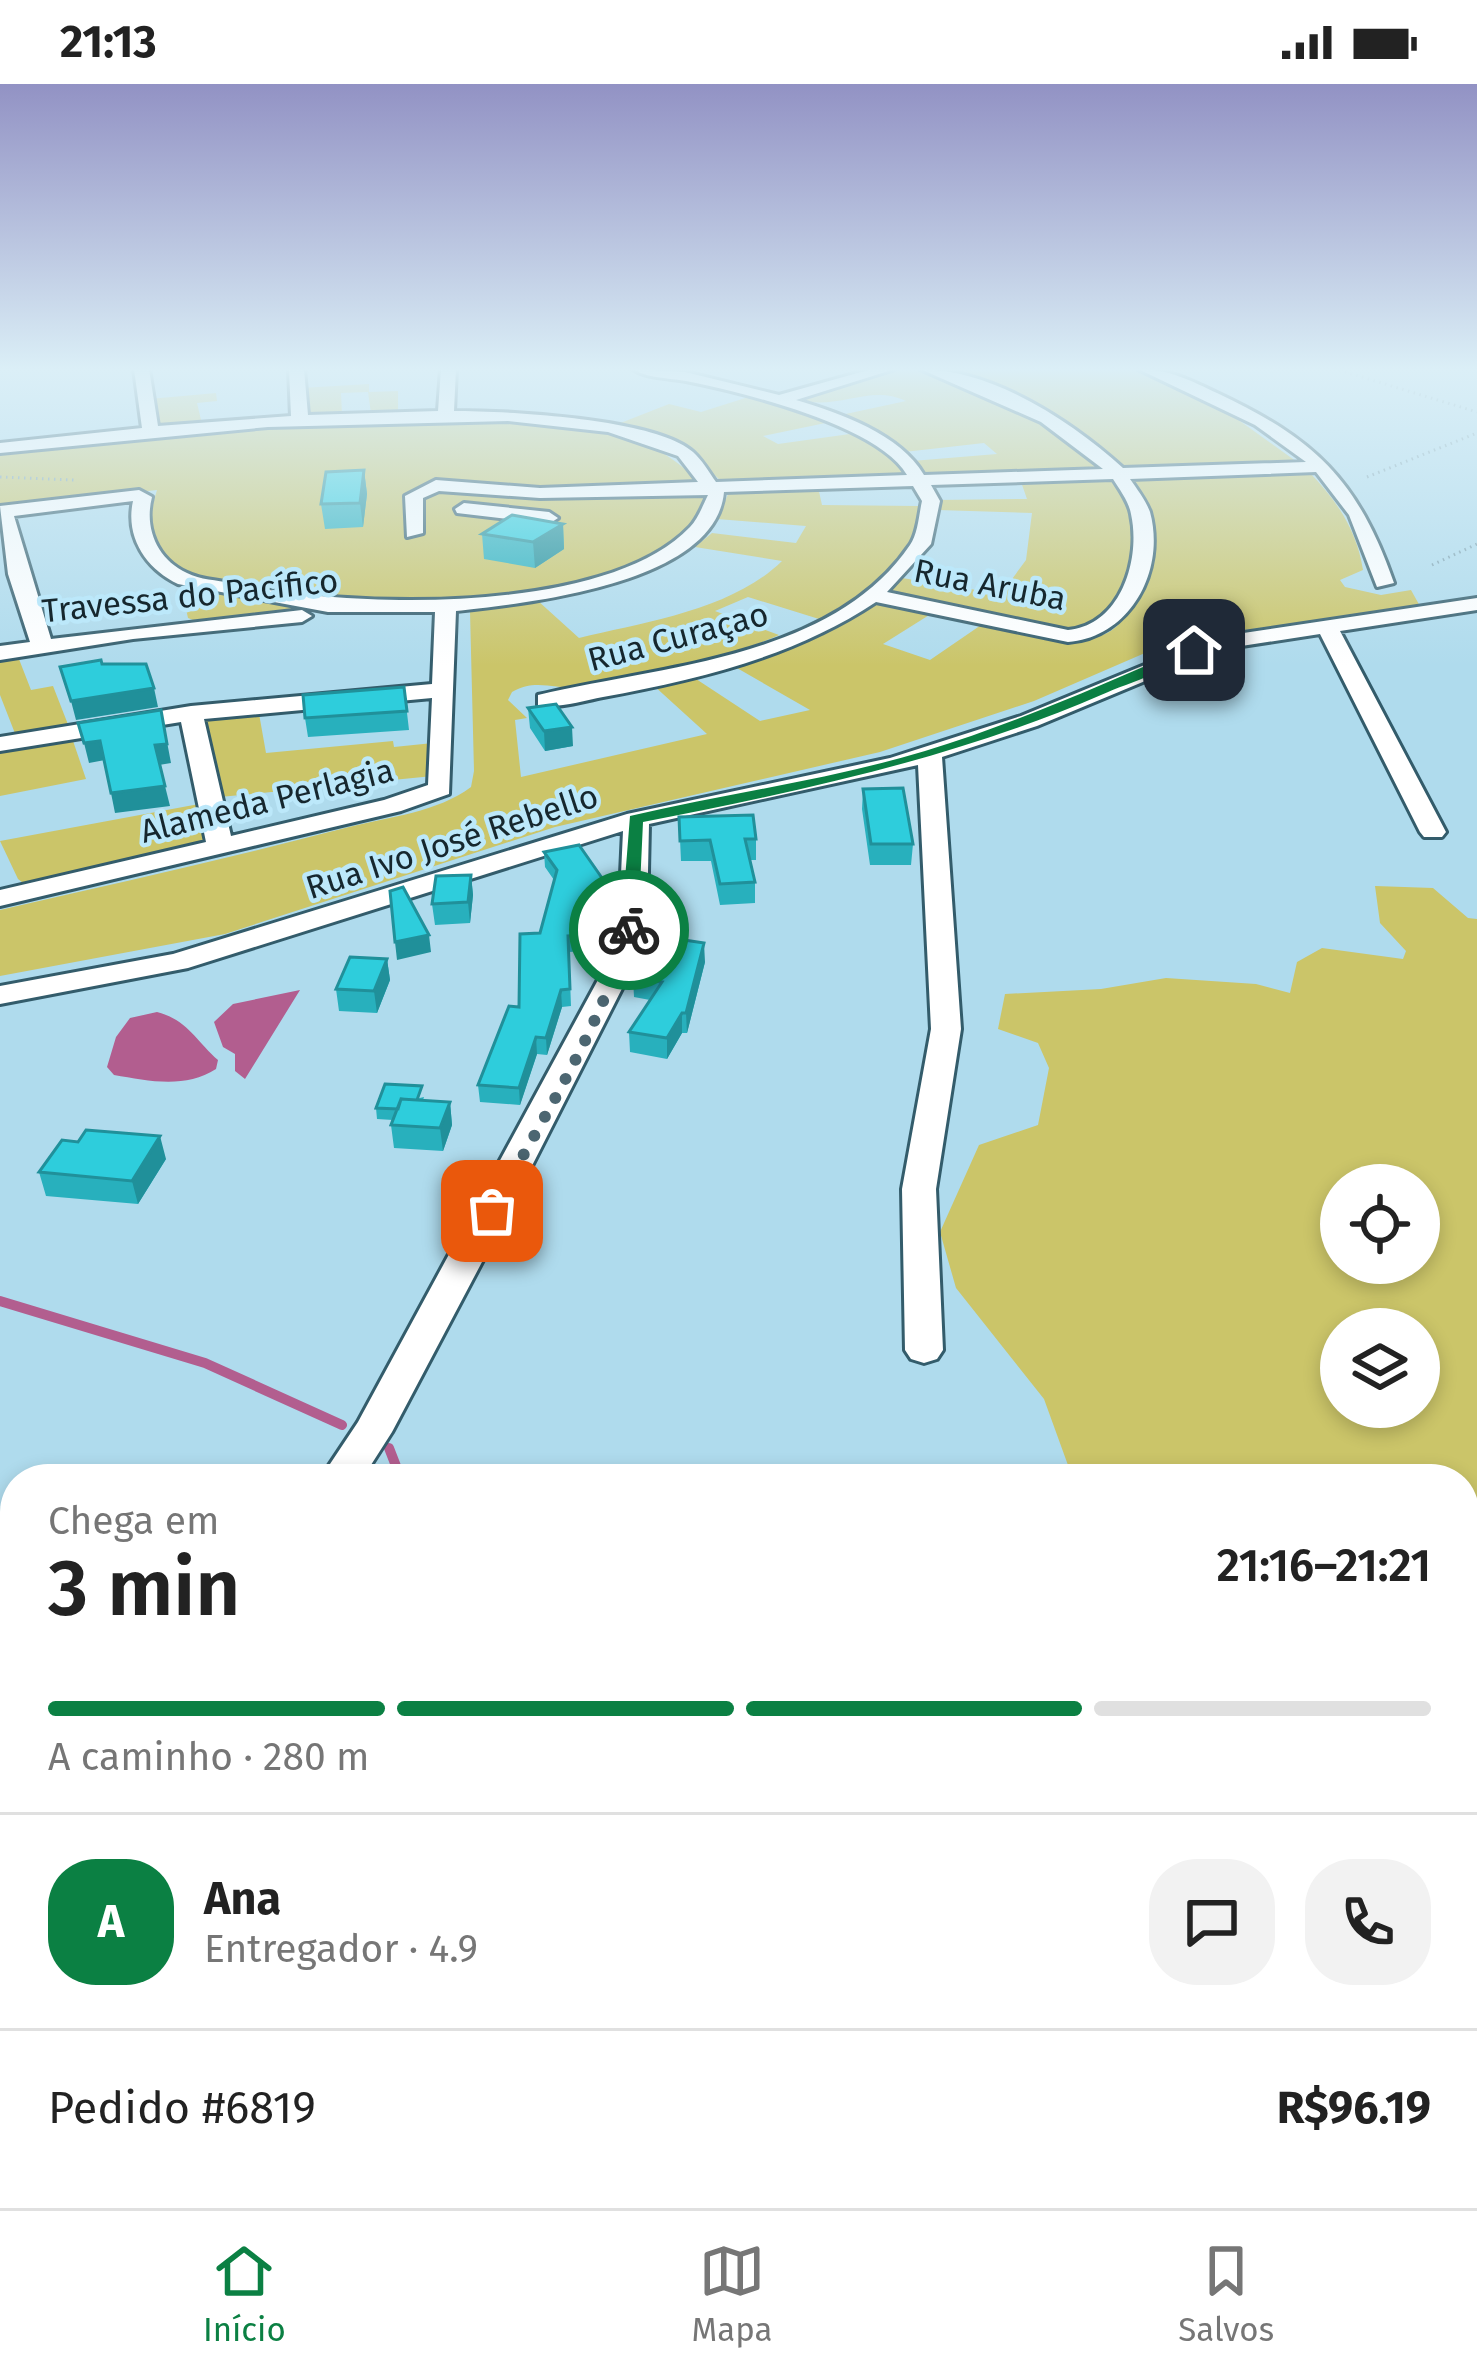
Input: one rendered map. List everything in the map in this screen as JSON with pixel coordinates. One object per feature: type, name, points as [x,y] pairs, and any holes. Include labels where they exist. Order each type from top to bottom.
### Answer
[{"type":"street","points":[[42,645],[9,575],[2,512],[139,495],[143,497],[136,518],[141,537],[174,574],[279,600],[446,607],[547,593],[629,571],[679,546],[714,509],[717,488],[700,468]]},
{"type":"street","points":[[910,468],[919,481]]},
{"type":"street","points":[[1113,468],[1118,473]]},
{"type":"street","points":[[549,518],[480,511],[462,525],[417,512],[457,486],[540,494],[1281,468]]},
{"type":"street","points":[[1320,468],[1355,509],[1384,583]]},
{"type":"street","name":"Rua Aruba","points":[[872,595],[1068,636],[1095,634],[1107,627],[1126,598],[1143,560],[1140,514],[1118,473]]},
{"type":"street","name":"Rua Curaçao","points":[[547,700],[647,682],[746,655],[813,628],[872,595],[902,571],[926,531],[928,500],[919,481]]},
{"type":"street","points":[[174,574],[180,627]]},
{"type":"street","name":"Rua Ivo José Rebello","points":[[0,995],[178,962],[636,819],[850,776],[930,754],[1030,721],[1194,650],[1260,635],[1477,604]]},
{"type":"street","name":"Alameda Perlagia","points":[[4,888],[220,846],[392,806],[440,789],[446,607]]},
{"type":"street","name":"Travessa do Pacífico","points":[[0,653],[180,627],[387,608]]},
{"type":"street","points":[[1327,627],[1433,832]]},
{"type":"street","points":[[0,743],[190,713],[443,690]]},
{"type":"street","points":[[190,713],[220,846]]},
{"type":"street","points":[[924,1349],[919,1190],[946,1029],[930,754]]},
{"type":"street","points":[[350,1464],[482,1231],[619,967],[633,918],[636,819]]},
{"type":"path","points":[[1367,477],[1390,468]]},
{"type":"path","points":[[1432,565],[1477,544]]},
{"type":"shaded area","points":[[0,468],[683,468],[708,494],[694,522],[666,546],[629,565],[541,590],[425,604],[305,598],[189,574],[163,555],[146,528],[157,490],[0,508]]},
{"type":"shaded area","points":[[707,468],[900,468],[908,477],[723,483]]},
{"type":"shaded area","points":[[918,468],[1105,468],[1104,471],[923,475]]},
{"type":"shaded area","points":[[1308,471],[1336,504],[1356,542],[1363,570],[1340,580],[1345,587],[1381,595],[1411,590],[1421,608],[1204,635],[1145,653],[1034,701],[880,752],[555,827],[225,934],[0,976],[0,910],[413,813],[471,787],[470,611],[537,600],[579,638],[713,603],[762,578],[782,561],[695,547],[712,533],[796,543],[806,526],[717,519],[729,492],[818,487],[822,505],[918,506],[917,526],[911,544],[886,574],[819,619],[748,597],[715,611],[779,635],[622,682],[576,688],[535,685],[512,692],[508,700],[527,718],[515,720],[521,777],[707,734],[652,684],[690,675],[760,721],[810,710],[730,664],[877,601],[934,612],[883,644],[930,660],[984,623],[1071,640],[1104,634],[1122,621],[1147,576],[1128,477]]},
{"type":"shaded area","points":[[1112,478],[1131,520],[1131,566],[1113,606],[1075,632],[885,591],[902,578],[1001,594],[1026,560],[1032,513],[938,510],[936,500],[1027,499],[1020,479]]},
{"type":"shaded area","points":[[189,586],[296,610],[193,620],[188,618],[182,591]]},
{"type":"shaded area","points":[[17,654],[31,690],[53,686],[69,727],[16,736],[0,695],[0,656]]},
{"type":"shaded area","points":[[258,708],[266,753],[393,741],[394,747],[433,743],[433,776],[220,797],[203,718]]},
{"type":"shaded area","points":[[71,735],[86,779],[0,796],[0,749]]},
{"type":"shaded area","points":[[199,804],[207,839],[203,846],[27,886],[18,879],[0,841]]},
{"type":"shaded area","points":[[1375,886],[1433,888],[1468,918],[1477,919],[1477,1464],[1068,1464],[1044,1399],[956,1288],[940,1232],[979,1145],[1038,1125],[1049,1068],[1038,1043],[998,1029],[1005,994],[1101,989],[1166,978],[1256,984],[1290,993],[1297,962],[1322,948],[1403,959],[1406,951],[1380,923]]},
{"type":"shaded area","points":[[300,990],[245,1079],[235,1071],[235,1054],[223,1047],[214,1022],[233,1004]]},
{"type":"shaded area","points":[[157,1012],[191,1032],[218,1060],[216,1069],[179,1081],[114,1075],[107,1067],[116,1037],[130,1018]]},
{"type":"building","points":[[364,470],[360,503],[321,504],[326,472]]},
{"type":"building","points":[[512,515],[563,524],[533,542],[482,534]]},
{"type":"building","points":[[101,660],[102,664],[146,664],[154,688],[71,701],[60,667]]},
{"type":"building","points":[[404,687],[407,711],[305,718],[303,695]]},
{"type":"building","points":[[556,704],[572,727],[544,731],[528,708]]},
{"type":"building","points":[[161,710],[167,744],[155,745],[165,786],[111,793],[100,741],[84,743],[78,723]]},
{"type":"building","points":[[903,788],[913,844],[871,844],[863,789]]},
{"type":"building","points":[[753,815],[756,839],[745,839],[755,882],[720,884],[710,840],[680,841],[679,817]]},
{"type":"building","points":[[579,845],[602,878],[595,910],[586,909],[587,935],[568,936],[570,989],[561,990],[546,1038],[536,1037],[519,1088],[478,1085],[509,1006],[519,1007],[520,934],[540,933],[557,870],[544,852]]},
{"type":"building","points":[[471,875],[468,902],[432,904],[436,876]]},
{"type":"building","points":[[403,887],[429,935],[395,942],[390,891]]},
{"type":"building","points":[[671,938],[704,943],[686,1013],[667,1038],[629,1032],[662,982],[633,978],[646,956],[659,958]]},
{"type":"building","points":[[350,957],[387,959],[374,991],[336,989]]},
{"type":"building","points":[[385,1084],[422,1086],[417,1100],[401,1099],[398,1109],[376,1108]]},
{"type":"building","points":[[401,1099],[450,1102],[440,1128],[391,1125]]},
{"type":"building","points":[[86,1130],[160,1136],[132,1181],[39,1172],[62,1140],[78,1142]]},
{"type":"waterway","points":[[0,1301],[205,1363],[342,1425]]},
{"type":"waterway","points":[[389,1448],[395,1464]]},
{"type":"way so far","points":[[492,1211],[576,1057],[619,967],[629,930]]},
{"type":"route","points":[[629,930],[636,819],[838,779],[930,754],[1030,721],[1194,650]]}]
